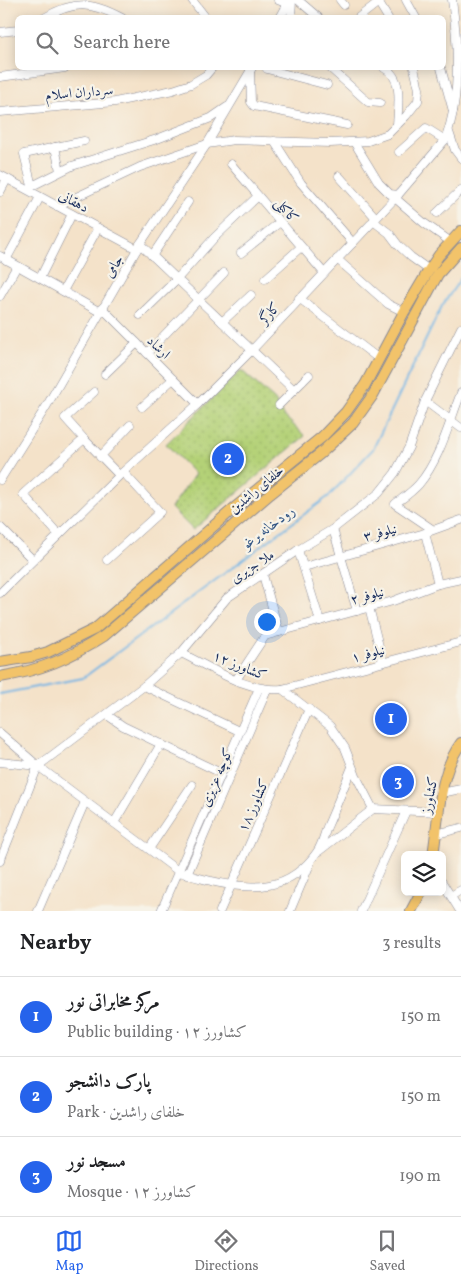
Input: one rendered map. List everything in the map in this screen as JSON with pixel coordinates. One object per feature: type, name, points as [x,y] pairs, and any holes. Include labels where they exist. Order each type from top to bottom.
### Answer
[{"type":"main road","points":[[0,662],[48,652],[95,629],[232,510],[322,437],[346,412],[365,386],[404,312],[429,270],[461,231]]},
{"type":"main road","name":"خلفای راشدین","points":[[0,676],[18,674],[53,664],[80,651],[104,636],[270,494],[321,453],[353,423],[373,395],[438,274],[461,248]]},
{"type":"main road","name":"کشاورز","points":[[434,851],[441,793],[455,751],[461,743]]},
{"type":"main road","points":[[412,911],[419,896]]},
{"type":"street","points":[[192,0],[204,15]]},
{"type":"street","points":[[278,0],[290,1]]},
{"type":"street","points":[[298,0],[316,15]]},
{"type":"street","points":[[406,0],[414,15]]},
{"type":"street","name":"کارگر","points":[[0,592],[121,473],[198,404],[252,350],[396,196],[447,136],[456,103],[460,52],[452,0]]},
{"type":"street","points":[[282,15],[290,1]]},
{"type":"street","points":[[290,1],[292,15]]},
{"type":"street","points":[[362,15],[379,1],[386,15]]},
{"type":"street","points":[[48,15],[59,8],[80,3],[99,7],[116,15]]},
{"type":"street","points":[[0,32],[15,30]]},
{"type":"street","points":[[0,77],[51,70]]},
{"type":"street","name":"سرداران اسلام","points":[[0,112],[125,100],[173,90],[191,84],[206,75],[210,70]]},
{"type":"street","name":"جامی","points":[[0,480],[46,407],[138,246],[207,144],[250,70]]},
{"type":"street","points":[[251,70],[251,102],[254,106],[346,125]]},
{"type":"street","points":[[271,70],[328,85]]},
{"type":"street","points":[[300,70],[302,78]]},
{"type":"street","points":[[332,70],[368,102],[380,103]]},
{"type":"street","points":[[389,70],[397,85],[399,106],[397,125]]},
{"type":"street","points":[[57,206],[140,167],[207,144],[234,140],[354,142],[368,141],[388,134],[418,101],[420,89],[415,70]]},
{"type":"street","points":[[442,70],[453,113]]},
{"type":"street","points":[[84,141],[24,154],[30,188],[60,172],[157,139],[211,118],[230,104]]},
{"type":"street","points":[[399,152],[426,128],[447,136],[461,158]]},
{"type":"street","points":[[274,141],[301,183],[352,243]]},
{"type":"street","points":[[354,142],[379,183],[390,194],[396,196],[424,223],[451,242]]},
{"type":"street","points":[[55,147],[60,172]]},
{"type":"street","name":"کاکیلی","points":[[231,164],[324,273]]},
{"type":"street","points":[[339,176],[398,245],[429,270]]},
{"type":"street","points":[[0,192],[4,177]]},
{"type":"street","name":"دهقانی","points":[[4,177],[30,188],[40,197],[98,228],[138,246],[152,256],[294,390]]},
{"type":"street","points":[[437,213],[461,190]]},
{"type":"street","points":[[140,315],[177,279],[214,238],[258,196]]},
{"type":"street","points":[[3,258],[40,197]]},
{"type":"street","points":[[152,256],[188,202]]},
{"type":"street","points":[[40,278],[72,214]]},
{"type":"street","points":[[241,254],[280,222]]},
{"type":"street","points":[[63,291],[98,228]]},
{"type":"street","points":[[265,279],[301,247]]},
{"type":"street","name":"ارشاد","points":[[3,258],[101,310],[198,404]]},
{"type":"street","points":[[337,258],[388,304],[404,312]]},
{"type":"street","points":[[0,296],[17,266]]},
{"type":"street","points":[[147,353],[224,273]]},
{"type":"street","points":[[222,322],[251,294]]},
{"type":"street","points":[[300,298],[379,359]]},
{"type":"street","name":"ملا جزیری","points":[[38,766],[108,715],[181,653],[226,598],[298,550],[334,529],[379,493],[396,473],[409,447],[425,401],[461,329]]},
{"type":"street","points":[[105,374],[137,343]]},
{"type":"street","points":[[280,405],[309,375]]},
{"type":"street","points":[[142,407],[173,379]]},
{"type":"street","points":[[94,392],[65,418],[100,457],[121,473],[160,512],[107,560]]},
{"type":"street","points":[[438,584],[429,531],[395,504],[419,484],[427,472],[461,393]]},
{"type":"street","points":[[425,401],[461,428]]},
{"type":"street","points":[[100,457],[130,425]]},
{"type":"street","points":[[59,535],[23,494],[84,439]]},
{"type":"street","name":"نیلوفر ۳","points":[[304,566],[429,531],[461,520]]},
{"type":"street","points":[[0,527],[33,560]]},
{"type":"street","points":[[334,529],[357,611]]},
{"type":"street","points":[[298,550],[320,621]]},
{"type":"street","points":[[263,575],[279,632]]},
{"type":"street","name":"نیلوفر ۲","points":[[236,680],[265,636],[393,601],[438,584],[461,579]]},
{"type":"street","points":[[369,607],[383,662]]},
{"type":"street","name":"نیلوفر ۱","points":[[282,689],[461,642]]},
{"type":"street","name":"کشاورز ۱۲","points":[[181,653],[236,680],[263,689],[282,689],[330,726],[345,748],[373,810]]},
{"type":"street","points":[[144,686],[239,731]]},
{"type":"street","points":[[161,911],[239,731],[263,689]]},
{"type":"street","name":"کوچه عزیزی","points":[[187,875],[263,689]]},
{"type":"street","name":"کشاورز ۱۸","points":[[220,911],[308,709]]},
{"type":"street","points":[[108,715],[123,726],[221,773]]},
{"type":"street","points":[[1,734],[38,766],[178,871],[187,875],[231,885],[267,887],[284,880],[301,869],[318,852],[373,810],[438,812]]},
{"type":"street","points":[[114,823],[161,744]]},
{"type":"street","points":[[0,762],[38,766]]},
{"type":"street","points":[[0,862],[38,766]]},
{"type":"street","points":[[290,911],[306,872],[318,852],[352,767]]},
{"type":"street","points":[[149,849],[192,785]]},
{"type":"street","points":[[441,793],[461,789]]},
{"type":"street","points":[[38,911],[85,802]]},
{"type":"street","points":[[361,911],[406,810]]},
{"type":"street","points":[[436,834],[461,828]]},
{"type":"street","points":[[446,888],[460,911]]},
{"type":"street","points":[[451,896],[461,890]]},
{"type":"green space","points":[[241,370],[275,400],[282,414],[305,436],[193,530],[171,508],[195,474],[166,444]]},
{"type":"waterway","name":"رودخانه یرغو","points":[[0,694],[83,678],[329,496],[373,449],[442,306],[461,278]]},
{"type":"place","name":"پارک دانشجو","points":[[228,459]]},
{"type":"place","name":"مرکز مخابراتی نور","points":[[391,719]]},
{"type":"place","name":"مسجد نور","points":[[398,782]]}]
